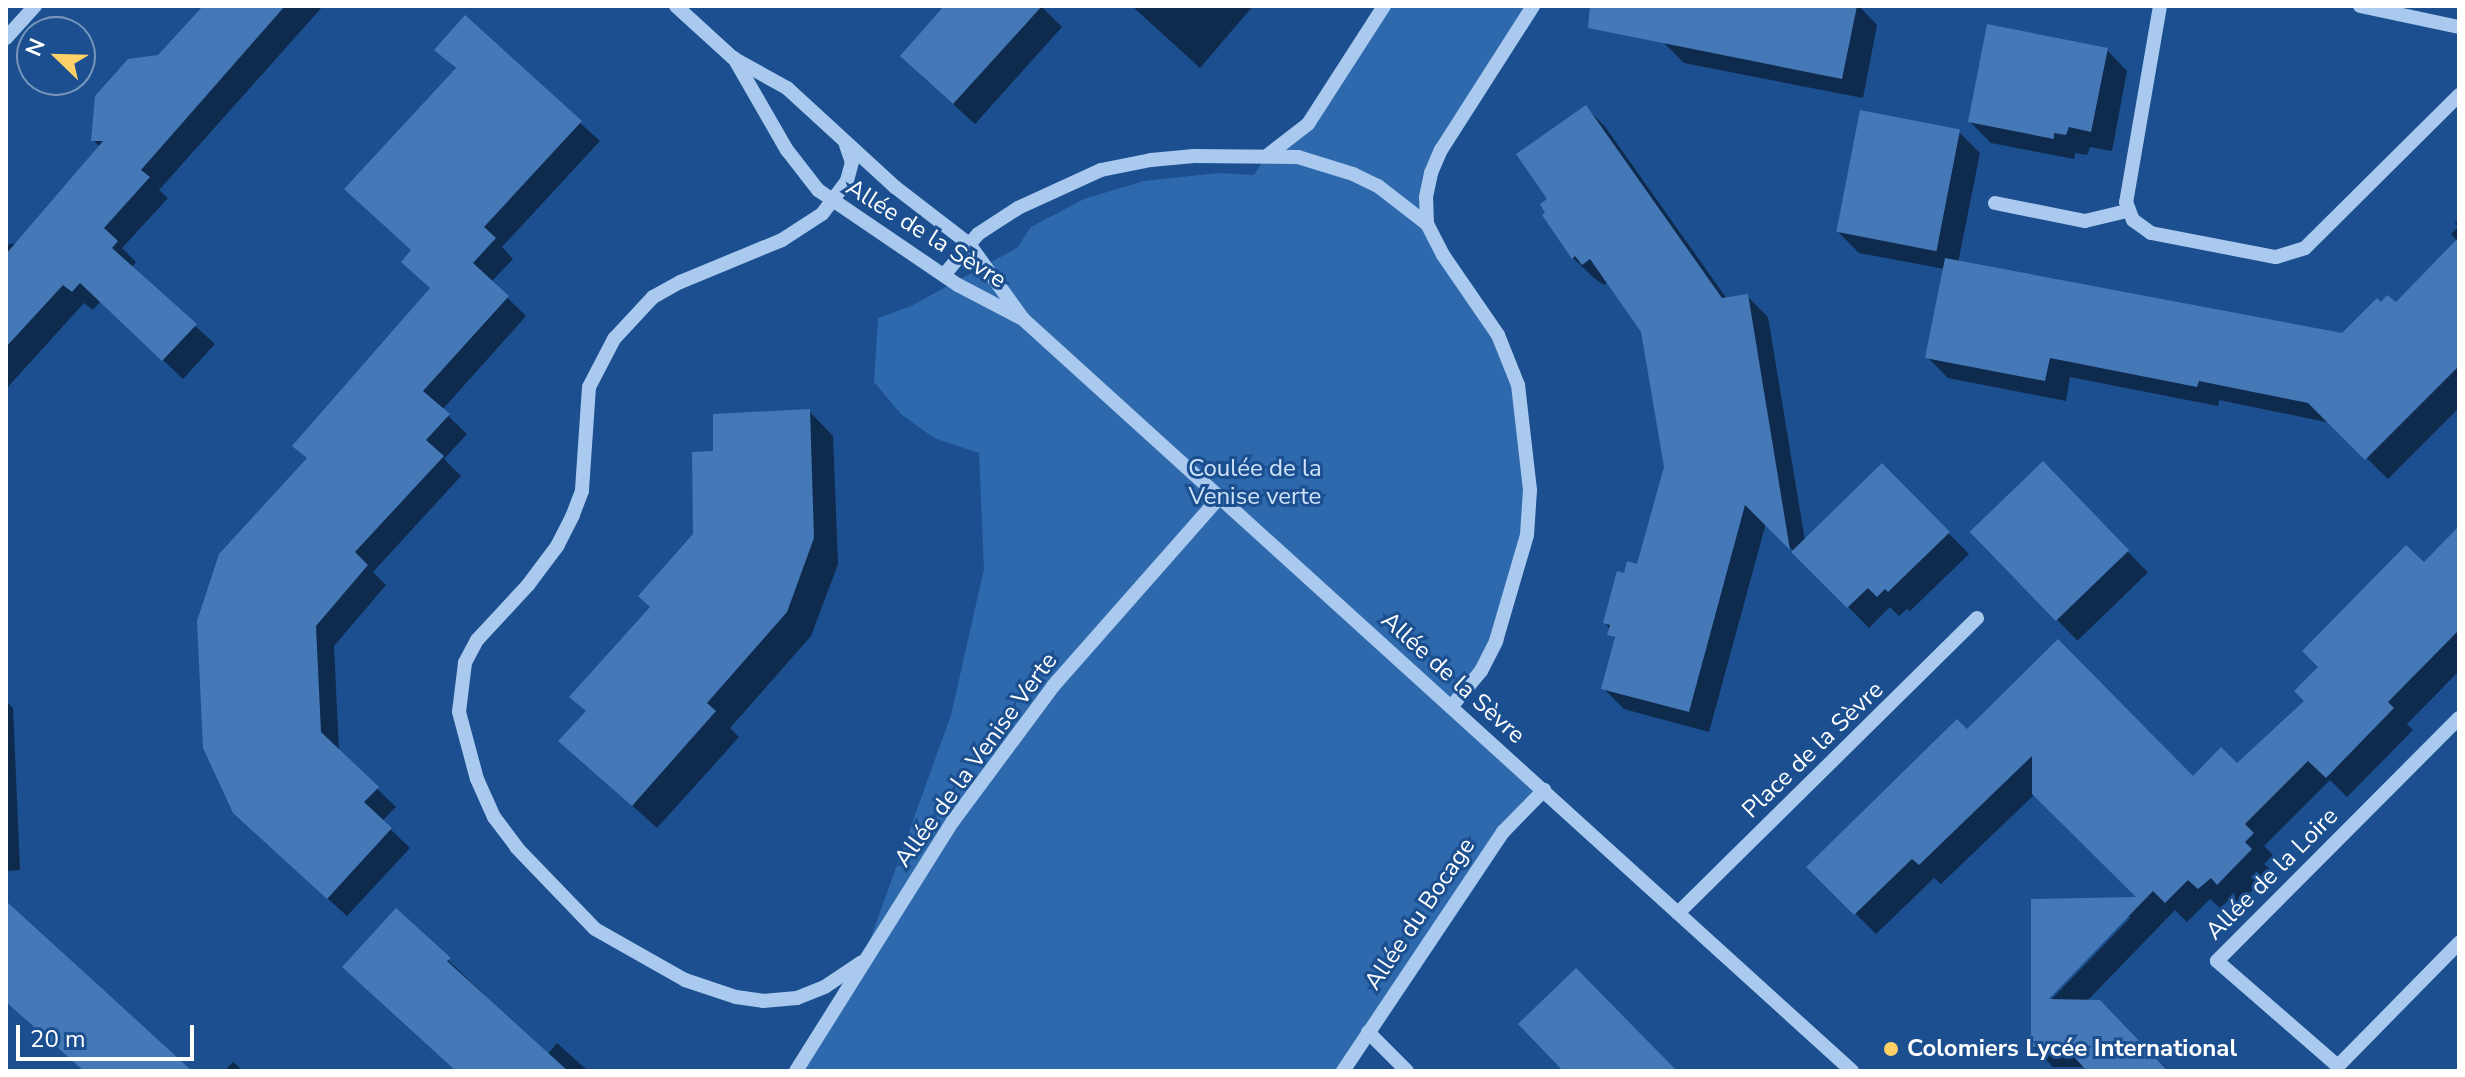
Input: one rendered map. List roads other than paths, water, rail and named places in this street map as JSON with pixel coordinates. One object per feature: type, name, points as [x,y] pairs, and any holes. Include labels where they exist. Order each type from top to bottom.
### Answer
[{"type":"street","points":[[6,38],[35,6]]},
{"type":"street","name":"Allée de la Sèvre","points":[[676,6],[733,58],[787,88],[895,187],[969,244],[1023,319],[1852,1071]]},
{"type":"street","points":[[1266,156],[1308,124],[1384,6]]},
{"type":"street","points":[[1427,224],[1426,197],[1431,173],[1441,150],[1533,6]]},
{"type":"street","points":[[2160,6],[2127,190],[2127,211],[2151,233],[2255,254],[2276,257],[2292,254],[2305,248],[2459,95]]},
{"type":"street","points":[[2360,6],[2459,27]]},
{"type":"street","name":"Allée de la Sèvre","points":[[733,58],[787,150],[818,190],[944,275],[1023,319]]},
{"type":"street","points":[[844,139],[852,162],[847,181],[822,214],[782,240],[680,282],[653,297],[614,339],[589,387],[582,491],[573,515],[558,545],[528,585],[477,640],[465,663],[459,712],[477,779],[494,817],[535,867],[595,929],[685,980],[736,997],[763,1001],[797,998],[826,986],[862,962]]},
{"type":"street","points":[[944,275],[969,244],[993,222],[1018,208],[1101,170],[1194,156],[1298,157],[1353,174],[1378,186],[1427,224],[1443,255],[1498,335],[1518,385],[1530,490],[1527,535],[1496,641],[1481,671],[1451,707]]},
{"type":"street","points":[[1995,203],[2085,221],[2127,211]]},
{"type":"street","name":"Allée de la Venise Verte","points":[[796,1071],[953,821],[1054,685],[1220,497]]},
{"type":"street","name":"Place de la Sèvre","points":[[1678,913],[1977,618]]},
{"type":"street","name":"Allée de la Loire","points":[[2459,718],[2217,961],[2338,1066],[2459,943]]},
{"type":"street","name":"Allée du Bocage","points":[[1343,1071],[1503,832],[1544,790]]},
{"type":"street","points":[[1368,1032],[1407,1071]]},
{"type":"place","name":"Colomiers Lycée International","points":[[1891,1049]]},
{"type":"park label","name":"Coulée de la Venise verte","points":[[1255,483]]}]
